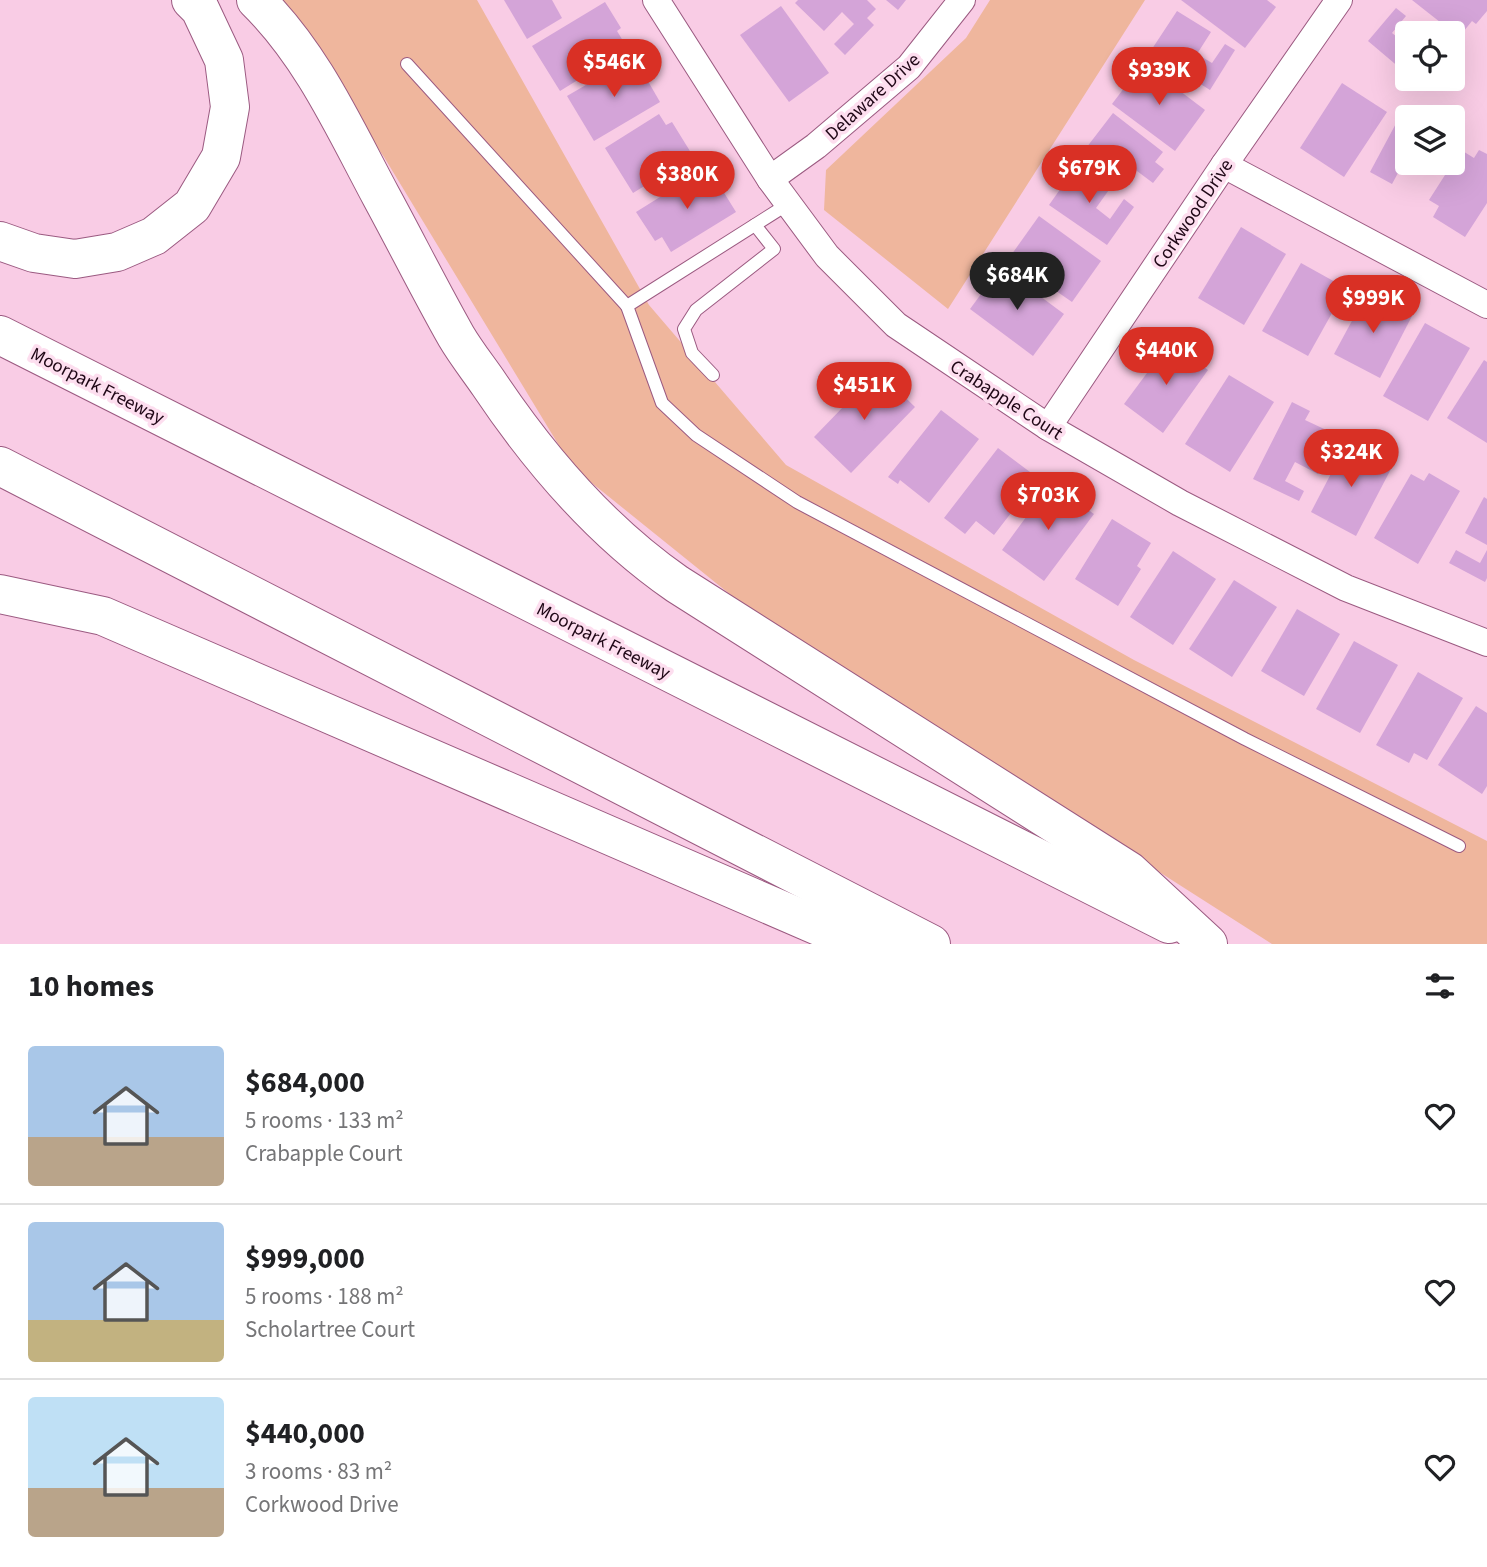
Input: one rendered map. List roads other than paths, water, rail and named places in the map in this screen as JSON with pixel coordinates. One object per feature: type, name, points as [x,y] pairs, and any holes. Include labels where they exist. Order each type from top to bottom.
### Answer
[{"type":"highway","points":[[0,241],[34,253],[75,259],[117,253],[154,236],[192,206],[221,158],[230,107],[225,60],[200,9],[191,0]]},
{"type":"highway","points":[[256,0],[315,74],[457,338],[550,467],[608,528],[645,561],[677,584],[1129,871],[1208,944]]},
{"type":"highway","name":"Moorpark Freeway","points":[[0,335],[1208,944]]},
{"type":"highway","points":[[0,466],[931,944]]},
{"type":"highway","points":[[0,594],[103,616],[846,938],[885,944]]},
{"type":"street","name":"Crabapple Court","points":[[656,0],[788,204],[827,256],[896,325],[1048,427],[1180,503],[1346,588],[1487,643]]},
{"type":"street","name":"Delaware Drive","points":[[770,179],[816,146],[909,67],[962,0]]},
{"type":"street","name":"Corkwood Drive","points":[[1048,427],[1224,165],[1339,0]]},
{"type":"street","points":[[1224,165],[1487,305]]},
{"type":"lane","points":[[408,64],[626,306],[663,403],[696,435],[797,502],[1245,739],[1459,846]]},
{"type":"lane","points":[[626,306],[788,204]]},
{"type":"lane","points":[[713,375],[692,353],[684,329],[696,310],[774,249],[755,225]]}]
